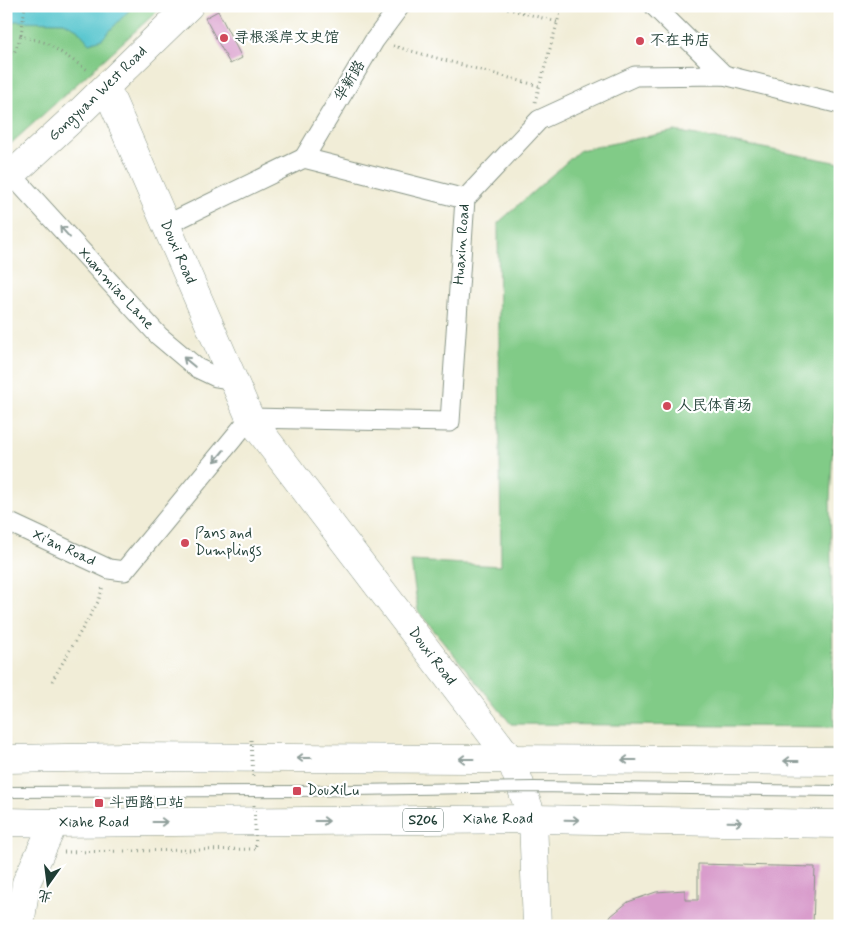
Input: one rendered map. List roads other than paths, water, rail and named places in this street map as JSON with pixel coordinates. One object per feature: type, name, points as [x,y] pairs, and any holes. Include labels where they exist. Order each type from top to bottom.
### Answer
[{"type":"main road","name":"Gongyuan West Road","points":[[9,177],[106,87],[189,6]]},
{"type":"main road","name":"Douxi Road","points":[[106,87],[250,418],[511,760],[533,819],[538,926]]},
{"type":"main road","points":[[6,759],[125,757],[840,761]]},
{"type":"main road","name":"Xiahe Road","points":[[6,822],[533,819],[840,824]]},
{"type":"main road","points":[[20,926],[26,883],[54,823]]},
{"type":"street","name":"华新路","points":[[304,158],[374,41],[400,6]]},
{"type":"street","points":[[654,6],[724,75]]},
{"type":"street","name":"Huaxin Road","points":[[250,418],[450,422],[465,199],[539,120],[636,76],[724,75],[840,104]]},
{"type":"street","points":[[166,225],[304,158],[465,199]]},
{"type":"street","name":"Xuanmiao Lane","points":[[9,177],[159,336],[197,368],[216,377],[234,380]]},
{"type":"street","name":"Xi'an Road","points":[[6,521],[116,570],[250,418]]},
{"type":"lane","points":[[6,792],[297,791],[533,786],[840,791]]},
{"type":"water","points":[[6,6],[133,6],[102,39],[89,43],[77,29],[64,22],[15,21],[6,24]]},
{"type":"place","name":"寻根溪岸文史馆","points":[[224,38]]},
{"type":"place","name":"不在书店","points":[[640,41]]},
{"type":"place","name":"人民体育场","points":[[667,406]]},
{"type":"place","name":"Pans and Dumplings","points":[[185,543]]},
{"type":"place","name":"DouXiLu","points":[[297,791]]},
{"type":"place","name":"斗西路口站","points":[[99,803]]}]
